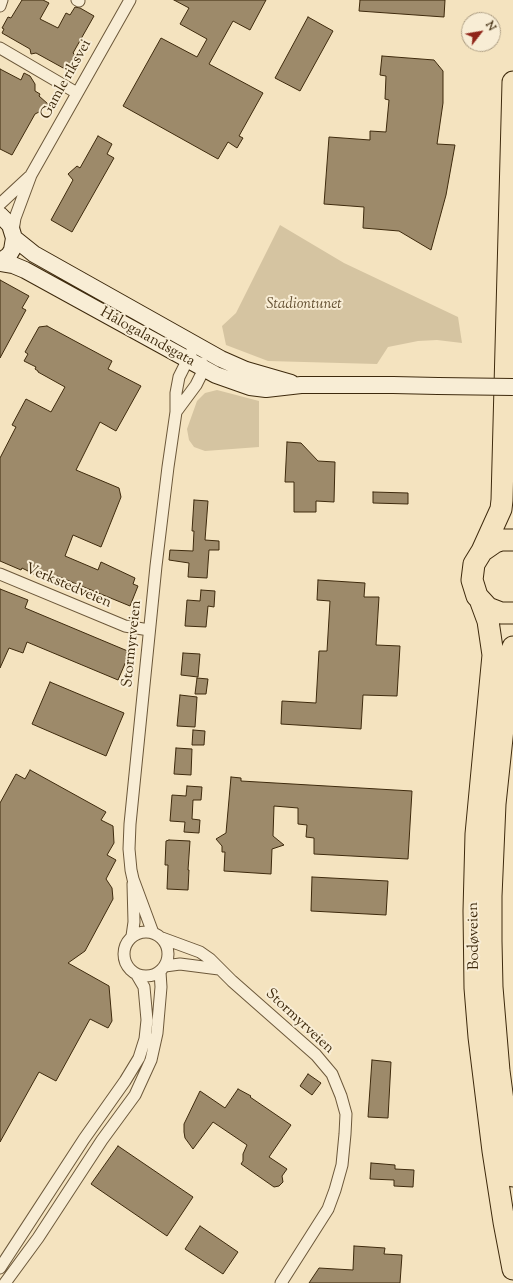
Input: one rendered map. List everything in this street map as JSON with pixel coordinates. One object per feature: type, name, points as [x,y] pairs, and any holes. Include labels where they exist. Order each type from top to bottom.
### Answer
[{"type":"highway","name":"Bodøveien","points":[[513,82],[502,500],[501,509],[474,564],[472,572],[473,588],[482,602],[488,620],[493,655],[476,834],[474,911],[475,988],[479,1037],[493,1151],[506,1235],[513,1269]]},
{"type":"highway","points":[[482,550],[501,540],[513,540]]},
{"type":"highway","points":[[482,602],[494,611],[501,613],[513,613]]},
{"type":"highway","name":"Bodøveien","points":[[513,647],[510,661],[495,804],[491,888],[491,941],[492,987],[499,1072],[513,1176]]},
{"type":"street","points":[[0,6],[2,0]]},
{"type":"street","name":"Gamle riksvei","points":[[13,234],[15,218],[31,175],[130,0]]},
{"type":"street","points":[[0,48],[77,93]]},
{"type":"street","name":"Gamle riksvei","points":[[0,204],[31,175]]},
{"type":"street","name":"Hålogalandsgata","points":[[0,215],[10,225],[13,234],[12,250],[0,263]]},
{"type":"street","name":"Hålogalandsgata","points":[[13,234],[34,254],[221,359],[246,370],[301,385]]},
{"type":"street","name":"Hålogalandsgata","points":[[0,263],[13,265],[25,270],[204,369],[216,375],[250,387],[266,389],[301,385],[513,387]]},
{"type":"street","points":[[195,345],[204,369]]},
{"type":"street","name":"Stormyrveien","points":[[132,936],[133,879],[129,849],[130,824],[149,630],[176,412],[176,393],[179,377],[195,345]]},
{"type":"street","name":"Stormyrveien","points":[[176,412],[196,385],[204,369]]},
{"type":"street","name":"Verkstedveien","points":[[0,574],[125,626],[149,630]]},
{"type":"street","name":"Stormyrveien","points":[[133,879],[158,935],[200,952],[210,959],[218,969],[316,1055],[332,1074],[341,1096],[346,1114],[342,1165],[335,1190],[328,1209],[281,1283]]},
{"type":"street","points":[[5,1283],[38,1238],[102,1140],[135,1095],[151,1060],[157,1033],[160,987],[163,969],[168,959],[168,951],[166,944],[158,935],[146,932],[132,936],[128,941],[125,947],[124,959],[129,969],[137,975],[145,977],[153,976],[163,969],[180,964],[218,969]]},
{"type":"street","points":[[0,1268],[139,1058],[145,1039],[147,1020],[144,987],[137,975]]},
{"type":"green space","name":"Stadiontunet","points":[[280,225],[344,263],[458,317],[462,343],[437,340],[418,341],[388,347],[377,364],[268,361],[226,345],[222,326],[236,313]]},
{"type":"green space","points":[[217,390],[259,401],[259,447],[205,451],[194,447],[189,440],[187,429],[197,401],[205,393]]},
{"type":"building","points":[[22,0],[43,0],[49,3],[40,19],[58,28],[66,13],[70,15],[75,7],[80,8],[94,16],[73,53],[75,55],[69,66],[67,65],[65,69],[36,53],[31,54],[30,49],[2,33],[4,29],[2,28],[8,17],[11,18]]},
{"type":"building","points":[[174,0],[266,0],[250,30],[233,21],[209,64],[263,93],[239,136],[243,138],[237,148],[228,142],[218,159],[123,106],[161,38],[197,57],[207,39],[180,24],[189,8]]},
{"type":"building","points":[[360,0],[445,0],[444,17],[359,11]]},
{"type":"building","points":[[308,17],[333,31],[300,91],[275,78]]},
{"type":"building","points":[[382,56],[434,60],[443,71],[443,103],[437,144],[455,145],[446,195],[431,250],[399,231],[363,228],[364,207],[324,204],[329,137],[370,140],[370,131],[386,132],[389,100],[385,99],[386,76],[380,75]]},
{"type":"building","points":[[0,69],[21,80],[24,73],[30,76],[35,84],[35,91],[40,94],[39,96],[48,104],[41,111],[35,114],[12,155],[0,149]]},
{"type":"building","points":[[98,136],[112,144],[107,154],[114,158],[72,232],[51,220],[73,180],[68,174],[77,166],[80,168]]},
{"type":"building","points":[[0,280],[29,296],[22,308],[26,310],[0,358]]},
{"type":"building","points":[[47,326],[112,361],[108,369],[141,386],[116,431],[100,422],[76,470],[119,488],[121,497],[101,547],[73,535],[65,556],[98,570],[101,562],[135,578],[133,584],[138,586],[130,606],[57,576],[54,584],[22,568],[21,570],[0,561],[0,458],[16,427],[12,425],[26,399],[51,412],[65,387],[38,372],[35,369],[36,367],[24,361],[28,354],[25,352],[39,327]]},
{"type":"building","points":[[287,442],[301,443],[318,461],[335,462],[334,502],[316,501],[316,512],[294,512],[294,482],[285,482]]},
{"type":"building","points":[[373,492],[408,493],[408,504],[373,503]]},
{"type":"building","points":[[194,500],[208,501],[205,540],[219,541],[219,550],[209,550],[207,578],[188,577],[189,563],[169,560],[170,550],[193,551],[194,531],[192,531]]},
{"type":"building","points":[[318,580],[365,583],[364,597],[379,597],[376,645],[400,646],[397,696],[363,695],[361,729],[281,724],[282,701],[316,703],[319,651],[327,651],[330,601],[317,600]]},
{"type":"building","points":[[0,589],[28,600],[25,608],[130,652],[118,680],[27,642],[23,653],[9,648],[0,668]]},
{"type":"building","points":[[201,590],[215,591],[214,607],[208,606],[206,627],[185,626],[187,600],[200,601]]},
{"type":"building","points":[[183,653],[200,654],[198,677],[181,675]]},
{"type":"building","points":[[197,678],[208,679],[206,694],[195,694]]},
{"type":"building","points":[[50,682],[124,713],[106,756],[32,724]]},
{"type":"building","points":[[180,695],[197,697],[195,727],[177,726]]},
{"type":"building","points":[[193,730],[205,731],[204,745],[192,745]]},
{"type":"building","points":[[176,748],[192,749],[191,775],[174,774]]},
{"type":"building","points":[[30,770],[106,812],[101,820],[113,826],[114,843],[107,855],[116,860],[106,879],[112,888],[113,899],[85,951],[68,963],[109,986],[112,1021],[108,1028],[90,1019],[56,1081],[39,1072],[0,1142],[0,803],[16,774],[25,779]]},
{"type":"building","points":[[231,777],[241,778],[241,781],[412,791],[408,859],[314,854],[314,838],[306,837],[307,825],[298,824],[298,808],[274,806],[273,836],[284,845],[272,849],[271,874],[224,871],[225,852],[222,852],[222,846],[216,839],[226,833]]},
{"type":"building","points":[[187,786],[202,787],[201,800],[193,800],[192,819],[200,820],[199,833],[184,832],[185,822],[170,821],[172,795],[186,796]]},
{"type":"building","points":[[166,841],[190,841],[188,890],[167,889],[168,865],[165,865]]},
{"type":"building","points":[[312,877],[388,881],[386,915],[311,911]]},
{"type":"building","points":[[372,1060],[391,1062],[388,1118],[368,1117]]},
{"type":"building","points":[[308,1074],[321,1083],[312,1095],[300,1086]]},
{"type":"building","points":[[238,1089],[251,1096],[250,1097],[291,1125],[269,1157],[287,1169],[282,1176],[283,1182],[279,1186],[274,1187],[241,1164],[247,1145],[213,1122],[193,1149],[185,1138],[184,1124],[200,1091],[225,1108]]},
{"type":"building","points":[[118,1146],[193,1197],[167,1236],[91,1184]]},
{"type":"building","points":[[371,1163],[395,1165],[395,1169],[414,1170],[413,1187],[394,1186],[394,1180],[370,1179]]},
{"type":"building","points":[[200,1226],[238,1252],[223,1274],[185,1249]]},
{"type":"building","points":[[354,1246],[385,1248],[384,1254],[402,1255],[400,1283],[309,1283],[319,1268],[353,1270]]}]
